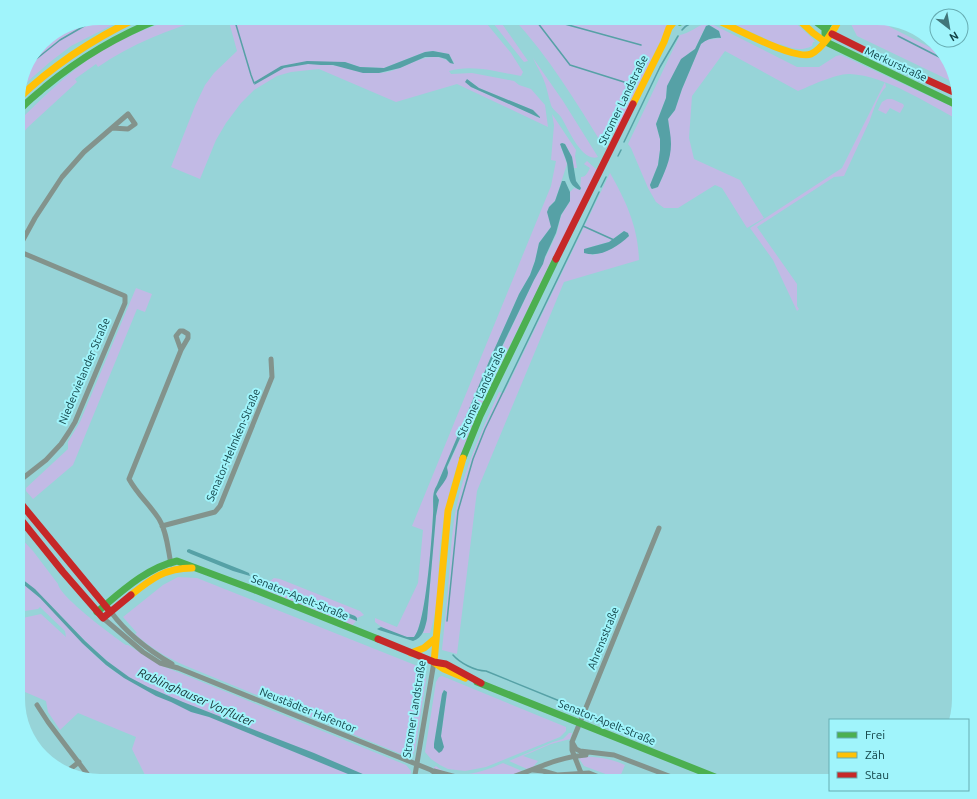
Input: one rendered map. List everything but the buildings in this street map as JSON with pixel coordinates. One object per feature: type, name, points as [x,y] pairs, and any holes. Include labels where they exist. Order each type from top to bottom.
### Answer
[{"type":"main road","points":[[25,93],[56,66],[90,42],[123,25]]},
{"type":"main road","points":[[25,106],[61,73],[99,47],[143,25]]},
{"type":"main road","name":"Stromer Landstraße","points":[[434,662],[448,511],[466,450],[480,416],[537,298],[664,42],[677,25]]},
{"type":"main road","points":[[730,25],[735,27]]},
{"type":"main road","points":[[732,25],[746,34],[794,54],[802,55],[811,54],[817,49],[832,34],[836,25]]},
{"type":"main road","name":"Merkurstraße","points":[[804,25],[824,41],[952,103]]},
{"type":"main road","name":"Merkurstraße","points":[[819,25],[832,34],[890,63],[951,91]]},
{"type":"main road","points":[[824,41],[825,30],[828,25]]},
{"type":"main road","points":[[25,509],[111,612]]},
{"type":"main road","points":[[25,525],[103,618]]},
{"type":"main road","points":[[97,612],[147,573],[170,561]]},
{"type":"main road","name":"Senator-Apelt-Straße","points":[[170,561],[177,561],[202,569],[434,662],[444,669],[708,774]]},
{"type":"main road","name":"Senator-Apelt-Straße","points":[[103,618],[160,575],[180,568],[202,569]]},
{"type":"main road","points":[[412,653],[424,648],[436,638]]},
{"type":"street","points":[[25,237],[35,218],[62,177],[84,152],[112,128]]},
{"type":"street","name":"Niedervielander Straße","points":[[25,253],[125,296],[125,303],[75,422],[55,451],[25,476]]},
{"type":"street","points":[[172,570],[159,519],[133,487],[129,479],[181,350]]},
{"type":"street","name":"Senator-Helmken-Straße","points":[[162,526],[215,512],[220,506],[272,377],[271,359]]},
{"type":"street","name":"Ahrensstraße","points":[[581,773],[572,750],[572,742],[659,528]]},
{"type":"street","name":"Neustädter Hafentor","points":[[111,612],[121,626],[136,640],[178,668]]},
{"type":"street","name":"Neustädter Hafentor","points":[[103,618],[143,652],[160,663],[178,668],[431,770],[448,774]]},
{"type":"street","name":"Stromer Landstraße","points":[[415,774],[434,662]]},
{"type":"street","points":[[37,705],[87,773]]},
{"type":"street","points":[[572,742],[576,749],[580,751],[614,755],[664,774]]},
{"type":"street","points":[[524,774],[556,760],[574,756],[602,754]]},
{"type":"street","points":[[71,768],[79,762]]},
{"type":"street","name":"Neustädter Hafentor","points":[[431,770],[436,774]]},
{"type":"street","points":[[532,770],[543,770],[553,774]]},
{"type":"street","points":[[568,774],[592,774]]},
{"type":"shaded area","points":[[112,25],[71,46],[28,81],[40,54],[58,38],[85,26]]},
{"type":"shaded area","points":[[157,25],[185,25],[137,44],[98,67],[96,64],[75,79],[77,82],[25,131],[25,115],[71,72],[100,52],[143,30]]},
{"type":"shaded area","points":[[230,25],[488,25],[511,53],[523,72],[521,76],[476,68],[449,71],[451,74],[472,73],[514,81],[519,85],[531,89],[545,105],[548,127],[457,84],[396,102],[319,69],[291,72],[277,76],[254,90],[241,103],[226,123],[216,140],[200,179],[171,167],[195,106],[205,85],[214,73],[237,51]],"holes":[[[433,51],[449,54],[454,63],[442,58],[433,57],[424,58],[397,69],[379,73],[321,64],[290,66],[275,71],[285,65],[345,62],[360,67],[384,68],[425,52]],[[467,79],[479,88],[533,110],[538,118],[471,87]]]},
{"type":"shaded area","points":[[495,25],[503,25],[528,61],[524,62]]},
{"type":"shaded area","points":[[519,25],[668,25],[617,130],[613,129],[604,147],[550,64]]},
{"type":"shaded area","points":[[701,25],[709,25],[714,25],[797,67],[819,67],[836,56],[841,55],[952,107],[952,116],[906,91],[864,76],[845,74],[824,80],[798,91],[725,51],[692,96],[689,138],[694,159],[740,180],[764,218],[747,228],[722,188],[715,185],[678,208],[664,208],[656,202],[648,188],[628,144],[680,35]],"holes":[[[709,25],[719,31],[721,38],[706,40],[701,44],[675,110],[668,119],[670,154],[659,185],[655,189],[650,185],[658,165],[660,150],[660,139],[656,124],[666,98],[667,86],[689,53],[695,49],[706,26]]]},
{"type":"shaded area","points":[[736,25],[798,25],[815,42],[813,42],[812,46],[808,48],[796,49],[780,44],[779,45]]},
{"type":"shaded area","points":[[852,25],[888,26],[929,47],[937,54],[942,62],[949,80],[857,36]]},
{"type":"shaded area","points":[[533,58],[563,101],[598,157],[586,155],[581,150],[561,117],[553,108],[542,75]]},
{"type":"shaded area","points":[[885,82],[886,87],[879,98],[844,176],[834,177],[757,227],[797,284],[797,306],[799,309],[797,311],[773,260],[750,228],[842,168]]},
{"type":"shaded area","points":[[887,99],[892,99],[903,104],[904,106],[900,113],[890,108],[886,114],[878,110],[882,102]]},
{"type":"shaded area","points":[[552,114],[576,150],[575,156],[577,168],[574,168],[572,157],[565,144],[562,143],[561,147],[567,164],[555,201],[549,207],[551,227],[539,243],[530,275],[519,294],[490,359],[434,492],[428,579],[422,616],[418,629],[414,637],[399,635],[388,631],[379,625],[375,622],[375,618],[397,627],[418,583],[423,530],[412,526],[551,186],[556,161],[551,160],[554,125]]},
{"type":"shaded area","points":[[587,161],[597,170],[471,427],[457,466],[447,501],[442,531],[437,601],[433,622],[430,633],[423,633],[427,619],[436,516],[439,500],[436,494],[475,405],[556,235],[561,216],[569,202],[570,192],[574,188],[580,190],[581,177],[588,173],[590,168],[584,164]]},
{"type":"shaded area","points":[[610,173],[626,204],[634,225],[639,260],[564,282],[477,491],[457,654],[442,650],[455,514],[458,498],[479,437],[499,392],[504,393]],"holes":[[[624,231],[629,236],[612,248],[597,254],[592,255],[587,248],[609,242]]]},
{"type":"shaded area","points":[[136,288],[152,294],[145,312],[137,309],[73,465],[33,499],[26,491],[26,488],[68,449],[68,442],[80,422]]},
{"type":"shaded area","points":[[25,542],[68,598],[110,634],[126,645],[160,665],[406,765],[411,771],[411,774],[144,774],[132,749],[136,737],[78,713],[60,730],[48,712],[46,701],[25,692],[25,617],[41,614],[66,637],[65,631],[40,607],[38,609],[25,611],[25,585],[44,602],[103,663],[117,673],[119,670],[92,648],[25,582]]},
{"type":"shaded area","points":[[178,577],[197,578],[425,669],[426,680],[413,755],[406,756],[186,666],[147,644],[135,634],[137,633],[123,617],[163,585]]},
{"type":"shaded area","points":[[274,578],[280,579],[360,611],[364,615],[357,618],[270,584],[356,621],[352,626],[267,591],[268,583]]},
{"type":"shaded area","points":[[442,676],[566,727],[566,731],[560,737],[486,767],[465,771],[448,769],[431,759],[425,752],[436,682],[439,677]],"holes":[[[444,690],[447,693],[441,736],[434,744],[442,694]]]},
{"type":"shaded area","points":[[569,733],[572,733],[570,739],[551,744],[523,756],[538,761],[533,767],[527,769],[509,761],[563,739]]},
{"type":"shaded area","points":[[578,757],[602,758],[625,765],[621,774],[606,774],[584,766]]},
{"type":"shaded area","points":[[503,763],[522,771],[515,774],[469,774],[487,770]]},
{"type":"shaded area","points":[[436,766],[452,774],[433,768]]},
{"type":"water","points":[[709,25],[719,31],[721,38],[711,39],[701,44],[675,110],[668,119],[671,141],[670,156],[658,187],[652,189],[650,185],[658,165],[660,150],[660,139],[656,124],[666,98],[667,86],[681,59],[695,49],[706,26]]},
{"type":"water","points":[[433,51],[449,54],[454,64],[439,57],[425,57],[400,68],[379,73],[363,73],[333,65],[308,64],[284,68],[254,85],[256,81],[281,66],[307,61],[345,62],[360,67],[384,68],[425,52]]},
{"type":"water","points":[[467,79],[479,88],[533,110],[540,118],[471,87],[465,82]]},
{"type":"water","points":[[560,144],[565,144],[572,157],[576,181],[581,188],[580,190],[573,185],[569,179],[567,163]]},
{"type":"water","points":[[562,181],[565,181],[570,192],[570,201],[561,215],[556,233],[543,264],[495,361],[447,467],[448,473],[446,479],[436,494],[439,500],[436,516],[427,619],[424,629],[419,638],[413,641],[379,630],[377,629],[381,627],[407,637],[414,637],[418,629],[422,616],[428,579],[434,492],[490,359],[519,294],[530,275],[539,243],[551,227],[547,212],[549,207],[555,201]]},
{"type":"water","points":[[624,231],[628,233],[629,236],[614,248],[597,254],[584,253],[584,249],[609,242]]},
{"type":"water","points":[[189,549],[249,573],[250,576],[233,571],[191,554],[187,552]]},
{"type":"water","points":[[25,581],[35,589],[85,641],[107,661],[129,677],[183,702],[314,753],[363,774],[348,774],[209,717],[191,712],[156,696],[124,678],[106,665],[82,643],[40,598],[25,586]]},
{"type":"water","points":[[270,584],[355,616],[357,621],[271,586]]},
{"type":"water","points":[[444,690],[447,692],[441,736],[444,747],[439,753],[434,748],[434,744],[442,694]]},
{"type":"waterway","points":[[236,25],[251,75],[254,83],[256,82]]},
{"type":"waterway","points":[[539,25],[570,65],[624,82]]},
{"type":"waterway","points":[[568,25],[641,45]]},
{"type":"waterway","points":[[682,30],[688,25]]},
{"type":"waterway","points":[[38,57],[60,40],[83,27]]},
{"type":"waterway","points":[[624,142],[660,67],[678,36]]},
{"type":"waterway","points":[[898,36],[939,57]]},
{"type":"waterway","points":[[618,156],[621,150]]},
{"type":"waterway","points":[[601,187],[606,177]]},
{"type":"waterway","points":[[583,226],[599,192]]},
{"type":"waterway","points":[[447,621],[458,511],[473,459],[485,429],[583,226],[614,240]]},
{"type":"waterway","points":[[453,655],[468,666],[486,671],[572,706]]},
{"type":"traffic: fast","points":[[25,105],[45,87],[87,56],[116,39],[146,25]]},
{"type":"traffic: fast","points":[[820,25],[832,34]]},
{"type":"traffic: fast","points":[[825,34],[825,30],[828,25]]},
{"type":"traffic: fast","points":[[824,41],[952,103]]},
{"type":"traffic: fast","points":[[463,458],[480,416],[556,259]]},
{"type":"traffic: fast","points":[[97,612],[144,575],[166,564],[177,561],[378,639]]},
{"type":"traffic: fast","points":[[477,682],[707,774]]},
{"type":"traffic: slow","points":[[25,92],[59,64],[89,44],[123,25]]},
{"type":"traffic: slow","points":[[633,104],[671,25]]},
{"type":"traffic: slow","points":[[727,25],[778,48],[803,55],[811,54],[819,48],[832,33],[836,25]]},
{"type":"traffic: slow","points":[[804,25],[824,41]]},
{"type":"traffic: slow","points":[[434,662],[448,511],[463,458]]},
{"type":"traffic: slow","points":[[131,595],[152,579],[166,572],[192,568]]},
{"type":"traffic: slow","points":[[411,653],[424,648],[436,638]]},
{"type":"traffic: slow","points":[[435,663],[444,669],[465,678]]},
{"type":"traffic: jam","points":[[832,34],[951,91]]},
{"type":"traffic: jam","points":[[556,259],[633,104]]},
{"type":"traffic: jam","points":[[25,508],[108,609]]},
{"type":"traffic: jam","points":[[25,525],[103,618],[131,595]]},
{"type":"traffic: jam","points":[[378,639],[434,662],[446,664],[481,683]]},
{"type":"water label","name":"Rablinghauser Vorfluter","points":[[196,697]]}]
